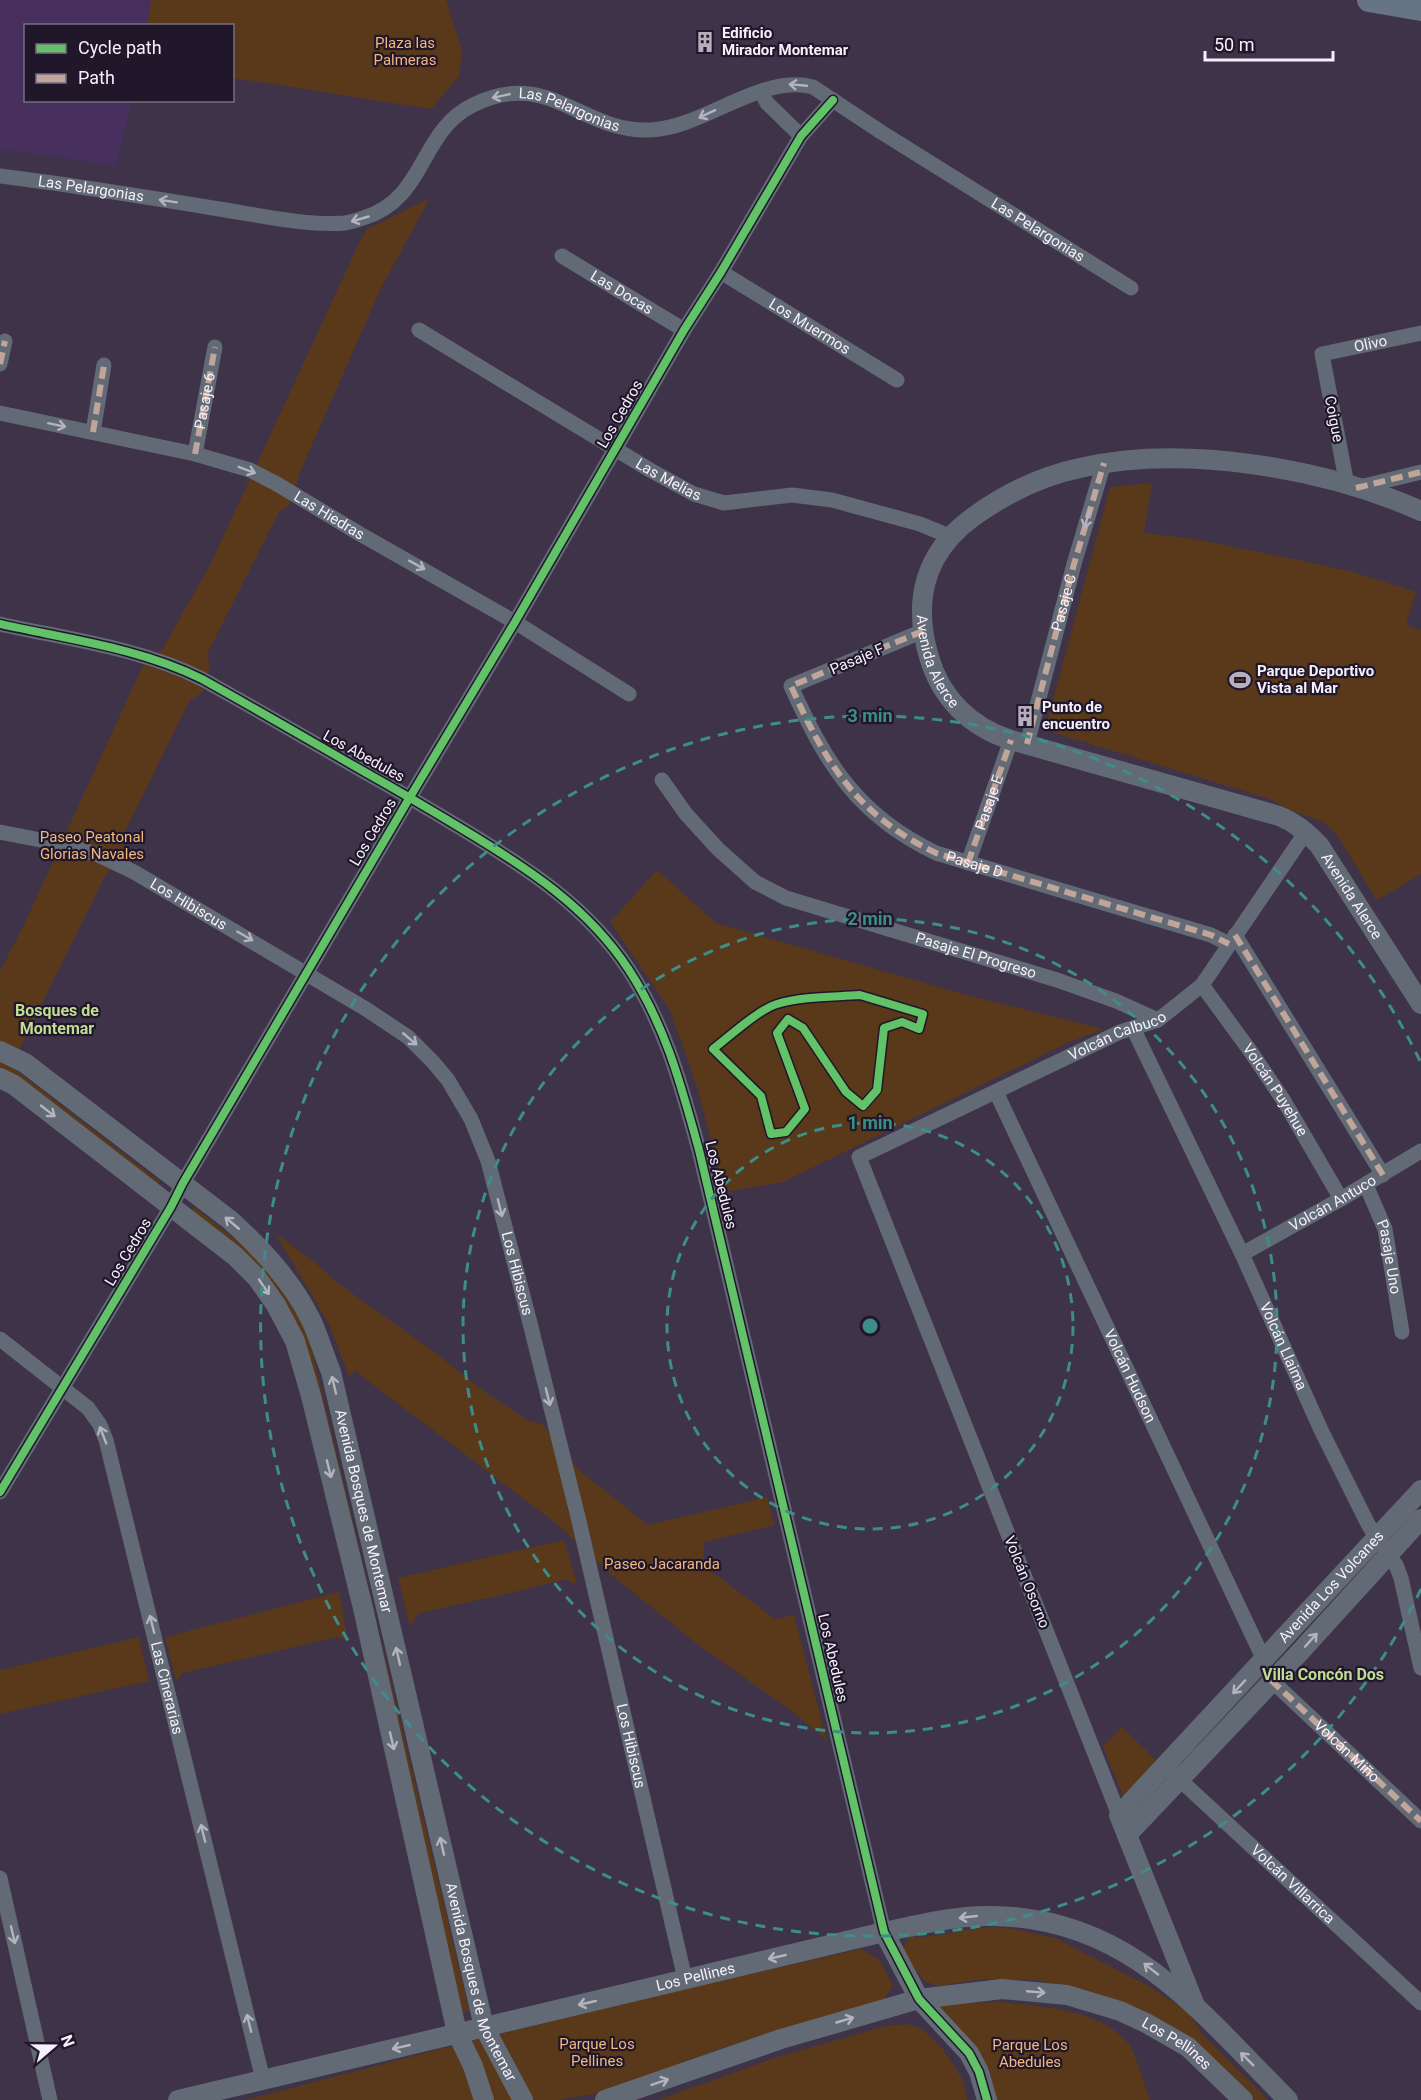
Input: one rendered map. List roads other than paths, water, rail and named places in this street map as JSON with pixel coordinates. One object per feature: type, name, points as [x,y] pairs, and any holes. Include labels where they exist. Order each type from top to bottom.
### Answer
[{"type":"main road","points":[[1369,0],[1421,9]]},
{"type":"street","name":"Las Pelargonias","points":[[0,176],[286,219],[346,223],[374,215],[398,199],[411,184],[439,134],[448,123],[459,113],[483,100],[514,93],[542,95],[614,125],[647,130],[679,126],[784,84],[804,85],[813,87],[880,132],[1131,288]]},
{"type":"street","points":[[761,92],[767,103],[801,136]]},
{"type":"street","name":"Los Cedros","points":[[0,1492],[171,1207],[684,330],[801,136],[833,100]]},
{"type":"street","name":"Las Docas","points":[[562,256],[684,330]]},
{"type":"street","name":"Los Muermos","points":[[721,272],[897,380]]},
{"type":"street","name":"Las Melias","points":[[419,330],[693,494],[724,503],[792,495],[822,499],[920,524],[949,536]]},
{"type":"street","name":"Olivo","points":[[1322,354],[1421,333]]},
{"type":"street","points":[[0,364],[5,341]]},
{"type":"street","name":"Pasaje 6","points":[[195,454],[215,347]]},
{"type":"street","name":"Coigue","points":[[1322,354],[1352,486]]},
{"type":"street","points":[[93,432],[104,365]]},
{"type":"street","name":"Las Hiedras","points":[[0,413],[195,454],[250,470],[515,622],[629,694]]},
{"type":"street","name":"Avenida Alerce","points":[[1421,512],[1352,486],[1286,469],[1214,460],[1156,459],[1104,463],[1068,471],[1026,486],[983,510],[949,536],[933,562],[922,600],[923,631],[934,675],[959,710],[995,735],[1288,819],[1319,845],[1421,1004]]},
{"type":"street","name":"Pasaje C","points":[[1019,742],[1104,463]]},
{"type":"street","points":[[1352,486],[1421,472]]},
{"type":"street","name":"Los Abedules","points":[[0,624],[114,649],[183,669],[248,704],[410,797],[496,849],[552,887],[599,932],[627,968],[651,1007],[667,1040],[699,1150],[884,1932],[919,1999],[969,2053],[979,2072],[987,2100]]},
{"type":"street","name":"Pasaje F","points":[[791,686],[923,631]]},
{"type":"street","name":"Pasaje D","points":[[791,686],[821,748],[841,778],[886,824],[910,840],[936,853],[968,863],[1211,935],[1232,939]]},
{"type":"street","name":"Pasaje E","points":[[968,863],[1019,742]]},
{"type":"street","name":"Pasaje El Progreso","points":[[662,780],[686,814],[718,849],[755,882],[786,898],[1057,980],[1116,1001],[1158,1020]]},
{"type":"street","name":"Los Hibiscus","points":[[0,832],[61,844],[96,854],[134,872],[366,1009],[415,1043],[448,1080],[481,1140],[530,1323],[578,1517],[685,1979]]},
{"type":"street","name":"Volcán Calbuco","points":[[859,1157],[1133,1028],[1158,1020],[1202,985],[1306,832]]},
{"type":"street","points":[[1232,939],[1383,1175]]},
{"type":"street","name":"Volcán Puyehue","points":[[1202,985],[1284,1101],[1341,1199]]},
{"type":"street","name":"Volcán Llaima","points":[[1133,1028],[1242,1254],[1321,1430],[1382,1547],[1396,1565],[1421,1668]]},
{"type":"street","name":"Avenida Bosques de Montemar","points":[[0,1051],[25,1063],[183,1183],[249,1238],[284,1276],[311,1321],[331,1372],[484,2027],[523,2100]]},
{"type":"street","name":"Avenida Bosques de Montemar","points":[[0,1078],[14,1085],[235,1256],[257,1278],[276,1305],[295,1341],[311,1396],[363,1608],[458,2033],[473,2066],[483,2100]]},
{"type":"street","name":"Volcán Hudson","points":[[996,1092],[1264,1659]]},
{"type":"street","name":"Volcán Antuco","points":[[1242,1254],[1366,1185],[1421,1151]]},
{"type":"street","name":"Volcán Osorno","points":[[859,1157],[1195,2007]]},
{"type":"street","name":"Pasaje Uno","points":[[1366,1185],[1385,1229],[1402,1332]]},
{"type":"street","name":"Las Cinerarias","points":[[0,1339],[63,1386],[88,1408],[100,1425],[106,1440],[263,2080]]},
{"type":"street","name":"Avenida Los Volcanes","points":[[1119,1815],[1172,1773],[1308,1643],[1382,1547],[1421,1490]]},
{"type":"street","name":"Avenida Los Volcanes","points":[[1127,1835],[1172,1773],[1264,1659],[1382,1547],[1421,1519]]},
{"type":"street","name":"Volcán Miño","points":[[1271,1680],[1421,1821]]},
{"type":"street","name":"Volcán Villarrica","points":[[1172,1773],[1421,2003]]},
{"type":"street","points":[[0,1878],[50,2100]]},
{"type":"street","name":"Los Pellines","points":[[178,2100],[884,1932],[945,1920],[990,1916],[1036,1919],[1059,1924],[1090,1935],[1127,1953],[1148,1966],[1195,2007],[1288,2100]]},
{"type":"street","name":"Los Pellines","points":[[604,2100],[781,2039],[919,1999],[1002,1989],[1067,1995],[1120,2011],[1146,2023],[1188,2048],[1243,2100]]},
{"type":"street","points":[[1224,2081],[1232,2100]]},
{"type":"place","name":"Edificio Mirador Montemar","points":[[705,42]]},
{"type":"place","name":"Parque Deportivo Vista al Mar","points":[[1240,680]]},
{"type":"place","name":"Punto de encuentro","points":[[1025,716]]},
{"type":"district","name":"Bosques de Montemar","points":[[57,1019]]},
{"type":"district","name":"Villa Concón Dos","points":[[1323,1674]]},
{"type":"park label","name":"Plaza las Palmeras","points":[[405,52]]},
{"type":"park label","name":"Paseo Peatonal Glorias Navales","points":[[92,846]]},
{"type":"park label","name":"Paseo Jacaranda","points":[[662,1564]]},
{"type":"park label","name":"Parque Los Pellines","points":[[597,2052]]},
{"type":"park label","name":"Parque Los Abedules","points":[[1030,2054]]}]
